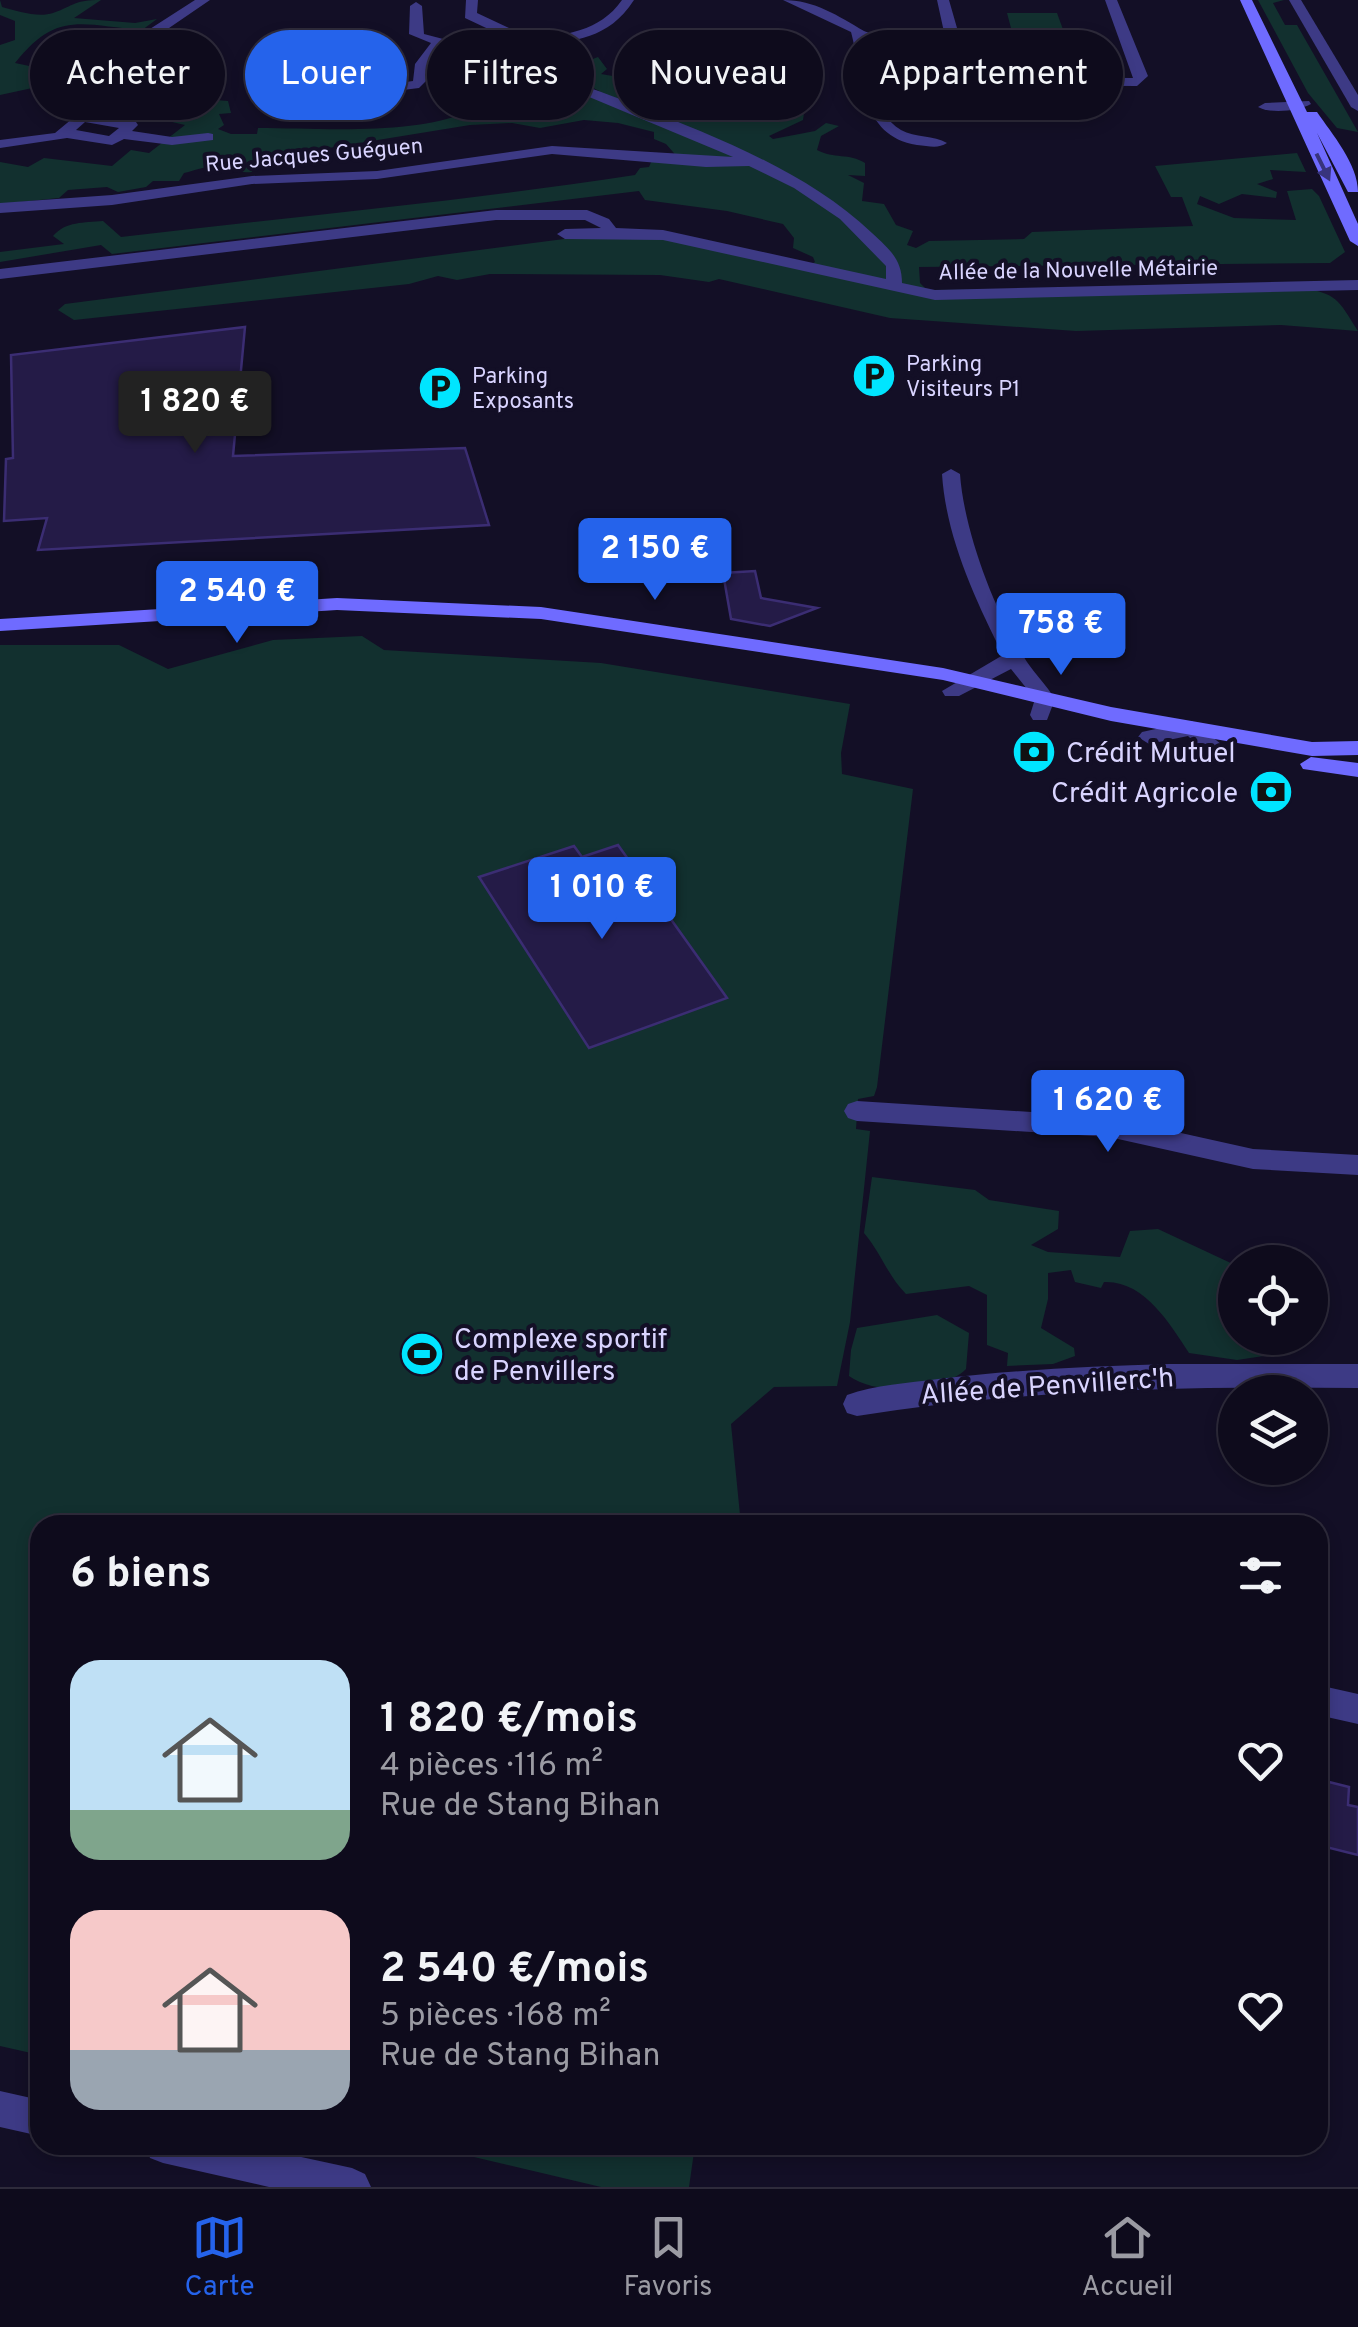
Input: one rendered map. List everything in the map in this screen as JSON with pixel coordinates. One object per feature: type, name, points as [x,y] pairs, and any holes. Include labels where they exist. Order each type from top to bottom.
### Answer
[{"type":"street","points":[[158,30],[204,0]]},
{"type":"street","points":[[472,0],[470,14],[503,30]]},
{"type":"street","points":[[594,32],[615,20],[628,0]]},
{"type":"street","points":[[789,0],[841,20],[855,30]]},
{"type":"street","points":[[841,20],[845,16],[842,0]]},
{"type":"street","points":[[943,0],[950,30]]},
{"type":"street","points":[[1111,0],[1123,30]]},
{"type":"street","points":[[1246,0],[1298,100],[1356,234]]},
{"type":"street","points":[[1295,0],[1357,105]]},
{"type":"street","points":[[416,6],[416,34],[427,38]]},
{"type":"street","points":[[1123,30],[1141,76],[1140,81],[1123,81]]},
{"type":"street","points":[[407,87],[421,82],[422,64],[427,57]]},
{"type":"street","points":[[421,76],[427,76]]},
{"type":"street","points":[[594,96],[708,139],[814,193],[857,226],[894,265],[894,287]]},
{"type":"street","points":[[1265,107],[1298,100]]},
{"type":"street","points":[[1298,100],[1325,132],[1358,200]]},
{"type":"street","points":[[0,144],[44,142],[64,134],[82,120]]},
{"type":"street","points":[[64,134],[112,142],[131,126],[96,120]]},
{"type":"street","points":[[883,120],[902,137],[940,143]]},
{"type":"street","points":[[121,134],[172,141],[208,136]]},
{"type":"street","name":"Rue Jacques Guéguen","points":[[0,208],[112,200],[252,180],[365,176],[552,150],[706,163],[752,160]]},
{"type":"street","points":[[0,274],[496,215],[586,215],[604,222],[611,232]]},
{"type":"street","name":"Allée de la Nouvelle Métairie","points":[[566,234],[611,232],[682,239],[936,295],[1358,286]]},
{"type":"street","points":[[950,474],[963,535],[1013,657],[1042,707]]},
{"type":"street","points":[[0,624],[371,614],[404,608],[571,616],[974,681],[1042,707]]},
{"type":"street","points":[[0,633],[164,619]]},
{"type":"street","points":[[952,691],[1013,657]]},
{"type":"street","points":[[898,670],[952,691],[1042,707],[1214,749],[1358,770]]},
{"type":"street","points":[[1138,730],[1192,728],[1324,751],[1358,748]]},
{"type":"street","points":[[1192,728],[1214,749]]},
{"type":"street","points":[[857,1111],[1109,1128],[1253,1160],[1358,1165]]},
{"type":"street","name":"Allée de Penvillerc'h","points":[[857,1404],[1046,1379],[1185,1374],[1358,1376]]},
{"type":"street","points":[[1328,1702],[1358,1709]]},
{"type":"street","points":[[0,2109],[30,2116]]},
{"type":"street","points":[[208,2155],[352,2187]]},
{"type":"green space","points":[[0,0],[2,7],[41,15],[80,2],[101,0],[74,18],[135,23],[157,19],[142,30],[86,24],[30,30],[30,46],[15,63],[30,66],[30,89],[0,95],[0,45],[15,40],[15,21],[0,15]]},
{"type":"green space","points":[[1258,0],[1284,0],[1273,3],[1285,25],[1297,25],[1358,132],[1337,128],[1308,93]]},
{"type":"green space","points":[[1007,13],[1057,13],[1063,30],[1012,30]]},
{"type":"green space","points":[[598,57],[607,69],[601,74],[614,76],[614,120],[803,120],[769,136],[773,139],[815,131],[826,123],[839,126],[821,136],[817,150],[865,163],[865,176],[848,175],[864,183],[862,201],[884,204],[896,225],[913,231],[907,245],[916,248],[929,241],[1024,239],[1032,232],[1193,226],[1182,197],[1171,197],[1155,166],[1297,153],[1306,172],[1270,170],[1273,179],[1257,184],[1277,192],[1276,198],[1242,194],[1219,204],[1200,196],[1197,204],[1234,218],[1296,220],[1287,191],[1312,189],[1345,252],[1330,263],[919,267],[920,283],[927,290],[1298,287],[1335,299],[1358,331],[1281,325],[1076,331],[890,318],[719,279],[709,282],[660,275],[490,274],[457,280],[438,276],[409,284],[74,320],[58,310],[65,304],[595,235],[650,235],[809,265],[815,262],[813,257],[793,248],[794,238],[783,224],[727,211],[645,200],[639,191],[112,254],[101,245],[0,262],[0,252],[64,244],[53,236],[76,224],[103,221],[121,237],[571,184],[635,175],[640,168],[649,167],[652,160],[680,160],[666,144],[654,139],[654,132],[584,120],[594,120],[594,90],[601,92],[594,88],[594,59]]},
{"type":"green space","points":[[173,120],[222,120],[224,125],[218,129],[231,134],[257,134],[258,128],[366,129],[442,120],[584,120],[540,128],[512,123],[470,125],[267,158],[255,161],[252,172],[210,167],[184,173],[179,181],[153,181],[146,187],[118,192],[107,187],[68,190],[59,198],[0,204],[0,162],[28,167],[44,158],[112,166],[131,150],[149,153],[185,125]]},
{"type":"green space","name":"Complexe sportif de Penvillers","points":[[362,636],[384,650],[601,663],[850,704],[841,753],[842,774],[913,789],[877,1087],[874,1096],[858,1099],[856,1129],[870,1131],[850,1322],[837,1386],[774,1387],[731,1424],[740,1515],[30,1515],[30,2053],[0,2046],[0,645],[119,645],[168,669],[273,640]]},
{"type":"green space","points":[[872,1177],[975,1190],[989,1200],[1059,1211],[1058,1229],[1031,1245],[1048,1252],[1120,1257],[1130,1231],[1158,1229],[1218,1257],[1218,1355],[1270,1355],[1237,1360],[1189,1353],[1164,1317],[1143,1296],[1118,1283],[1104,1282],[1101,1288],[1075,1282],[1071,1270],[1048,1273],[1048,1299],[1041,1328],[1074,1348],[1075,1356],[1053,1364],[1007,1366],[1008,1353],[987,1345],[987,1295],[969,1286],[906,1294],[864,1233]]},
{"type":"green space","points":[[937,1315],[969,1333],[966,1369],[955,1377],[926,1387],[892,1389],[875,1387],[849,1376],[857,1328]]},
{"type":"green space","points":[[465,2155],[694,2155],[689,2187],[601,2187]]},
{"type":"building","points":[[245,327],[233,456],[465,448],[489,525],[38,550],[47,518],[4,521],[6,459],[13,458],[11,355]]},
{"type":"building","points":[[755,571],[761,598],[817,608],[770,626],[731,619],[723,573]]},
{"type":"building","points":[[618,845],[727,998],[589,1048],[479,877],[574,846],[582,857]]},
{"type":"building","points":[[1328,1782],[1349,1787],[1348,1805],[1358,1807],[1358,1855],[1328,1848]]},
{"type":"place","name":"Parking Visiteurs P1","points":[[874,376]]},
{"type":"place","name":"Parking Exposants","points":[[440,388]]},
{"type":"place","name":"Crédit Mutuel","points":[[1034,752]]},
{"type":"place","name":"Crédit Agricole","points":[[1271,792]]},
{"type":"place","name":"Complexe sportif de Penvillers","points":[[422,1354]]}]
